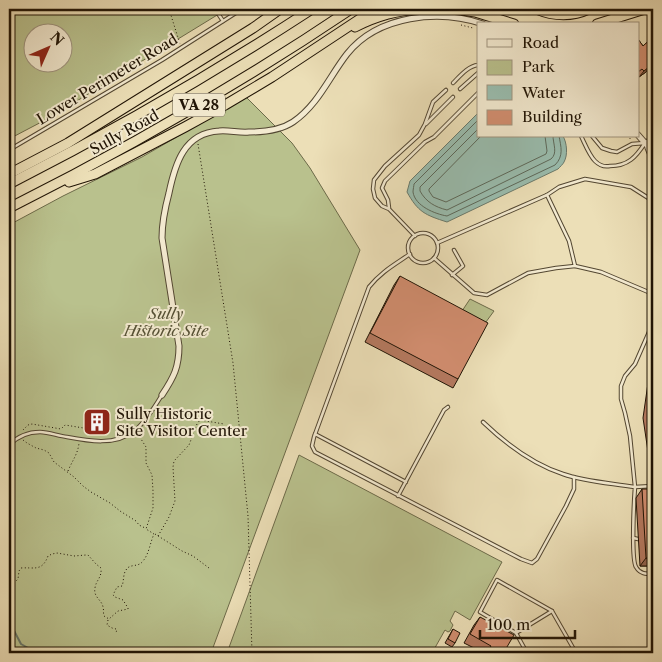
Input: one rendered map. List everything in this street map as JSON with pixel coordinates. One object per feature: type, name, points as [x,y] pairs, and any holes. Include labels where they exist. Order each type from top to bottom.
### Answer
[{"type":"highway","points":[[253,28],[280,9]]},
{"type":"highway","points":[[9,174],[68,143],[286,9]]},
{"type":"highway","name":"Sully Road","points":[[9,184],[169,98],[312,9]]},
{"type":"highway","name":"Sully Road","points":[[9,208],[195,108],[351,9]]},
{"type":"highway","points":[[42,191],[95,174],[241,96],[374,9]]},
{"type":"highway","points":[[319,46],[377,18],[396,12],[422,9]]},
{"type":"highway","points":[[455,9],[475,12],[508,22]]},
{"type":"highway","points":[[536,9],[564,15],[589,9]]},
{"type":"highway","points":[[603,22],[645,9]]},
{"type":"street","points":[[162,394],[176,372],[179,346],[162,228],[173,172],[183,152],[197,138],[206,133],[266,131],[294,121],[307,111],[317,99],[340,63],[353,47],[389,24],[413,18],[434,17],[463,19],[477,22]]},
{"type":"street","points":[[640,137],[653,152]]},
{"type":"street","points":[[645,143],[653,160]]},
{"type":"lane","points":[[215,9],[223,21]]},
{"type":"lane","name":"Lower Perimeter Road","points":[[9,150],[242,9]]},
{"type":"lane","points":[[453,83],[468,69],[477,64]]},
{"type":"lane","points":[[460,89],[477,74]]},
{"type":"lane","points":[[415,236],[389,209],[382,206],[376,198],[373,189],[374,180],[385,166],[419,135],[433,102],[446,90]]},
{"type":"lane","points":[[389,209],[388,200],[382,188],[385,181],[425,142],[434,137],[477,94]]},
{"type":"lane","points":[[425,124],[453,97]]},
{"type":"lane","points":[[582,138],[595,161],[605,167],[624,165],[635,157],[645,143],[653,136]]},
{"type":"lane","points":[[594,138],[602,148],[616,152],[632,144],[645,143]]},
{"type":"lane","points":[[437,243],[546,195],[559,187],[585,179],[631,187],[653,201]]},
{"type":"lane","points":[[546,195],[568,241],[575,266]]},
{"type":"lane","points":[[423,234],[427,234],[437,243],[437,251],[434,258],[421,263],[412,258],[408,246],[415,236],[423,234]]},
{"type":"lane","points":[[452,275],[462,266],[454,250]]},
{"type":"lane","points":[[410,254],[377,276],[369,287],[315,434],[312,446],[315,452],[532,563],[537,559],[574,490],[574,477]]},
{"type":"lane","points":[[434,258],[474,293],[487,295],[528,273],[575,266],[600,272],[653,294]]},
{"type":"lane","points":[[653,322],[635,364],[625,376],[621,386],[620,399],[630,436],[635,487],[635,566],[641,573],[653,574]]},
{"type":"lane","points":[[9,445],[19,437],[40,432],[90,440],[107,441],[124,438],[134,432],[146,419],[162,394]]},
{"type":"lane","points":[[398,496],[444,410],[448,407]]},
{"type":"lane","points":[[483,422],[513,448],[534,461],[562,474],[635,487],[653,486]]},
{"type":"lane","points":[[315,434],[406,482]]},
{"type":"lane","points":[[634,538],[638,539]]},
{"type":"lane","points":[[527,653],[516,633],[480,612],[497,580],[552,611],[576,653]]},
{"type":"lane","points":[[516,633],[552,611]]},
{"type":"path","points":[[169,9],[181,47]]},
{"type":"path","points":[[461,25],[477,29]]},
{"type":"path","points":[[197,138],[233,363],[248,516],[252,653]]},
{"type":"path","points":[[158,536],[169,517],[175,501],[172,467],[174,461],[188,445],[200,420],[224,424]]},
{"type":"path","points":[[15,439],[28,424],[61,429],[65,425],[102,431]]},
{"type":"path","points":[[19,437],[36,448],[49,453],[54,462],[90,492],[110,503],[139,525],[210,568]]},
{"type":"path","points":[[141,440],[146,447],[146,463],[152,475],[153,491],[153,508],[146,529]]},
{"type":"path","points":[[67,472],[78,452],[78,447]]},
{"type":"path","points":[[115,632],[117,631],[116,628],[107,625],[108,621],[118,611],[128,608],[123,600],[115,598],[113,595],[117,587],[122,586],[126,569],[129,566],[140,565],[143,562],[154,534]]},
{"type":"path","points":[[9,588],[18,579],[18,573],[21,568],[40,567],[47,560],[48,556],[52,554],[58,553],[74,556],[86,554],[101,568],[100,577],[94,590],[103,606],[104,616],[109,620]]},
{"type":"green space","points":[[9,9],[227,9],[49,118],[9,139]]},
{"type":"green space","name":"Sully Historic Site","points":[[246,97],[292,143],[310,168],[360,250],[211,653],[9,653],[9,225],[142,157]]},
{"type":"green space","points":[[470,299],[494,311],[483,326],[462,311]]},
{"type":"green space","points":[[299,455],[502,562],[470,620],[455,611],[450,621],[453,625],[450,631],[445,630],[432,653],[227,653]]},
{"type":"water","points":[[477,114],[477,138],[564,138],[565,142],[566,156],[564,163],[558,169],[447,222],[428,215],[415,204],[407,192],[410,181]]},
{"type":"building","points":[[653,37],[653,60],[644,71],[642,69],[640,70],[640,42],[643,46]]},
{"type":"building","points":[[400,276],[488,323],[458,379],[370,333]]},
{"type":"building","points":[[90,413],[109,416],[108,422],[90,419]]},
{"type":"building","points":[[642,489],[653,489],[653,558],[646,558]]},
{"type":"building","points":[[480,617],[514,635],[505,653],[487,653],[491,646],[470,634]]},
{"type":"building","points":[[453,629],[460,633],[455,643],[448,639]]},
{"type":"waterway","points":[[9,621],[21,644],[37,653]]},
{"type":"place","name":"Sully Historic Site Visitor Center","points":[[97,422]]}]
